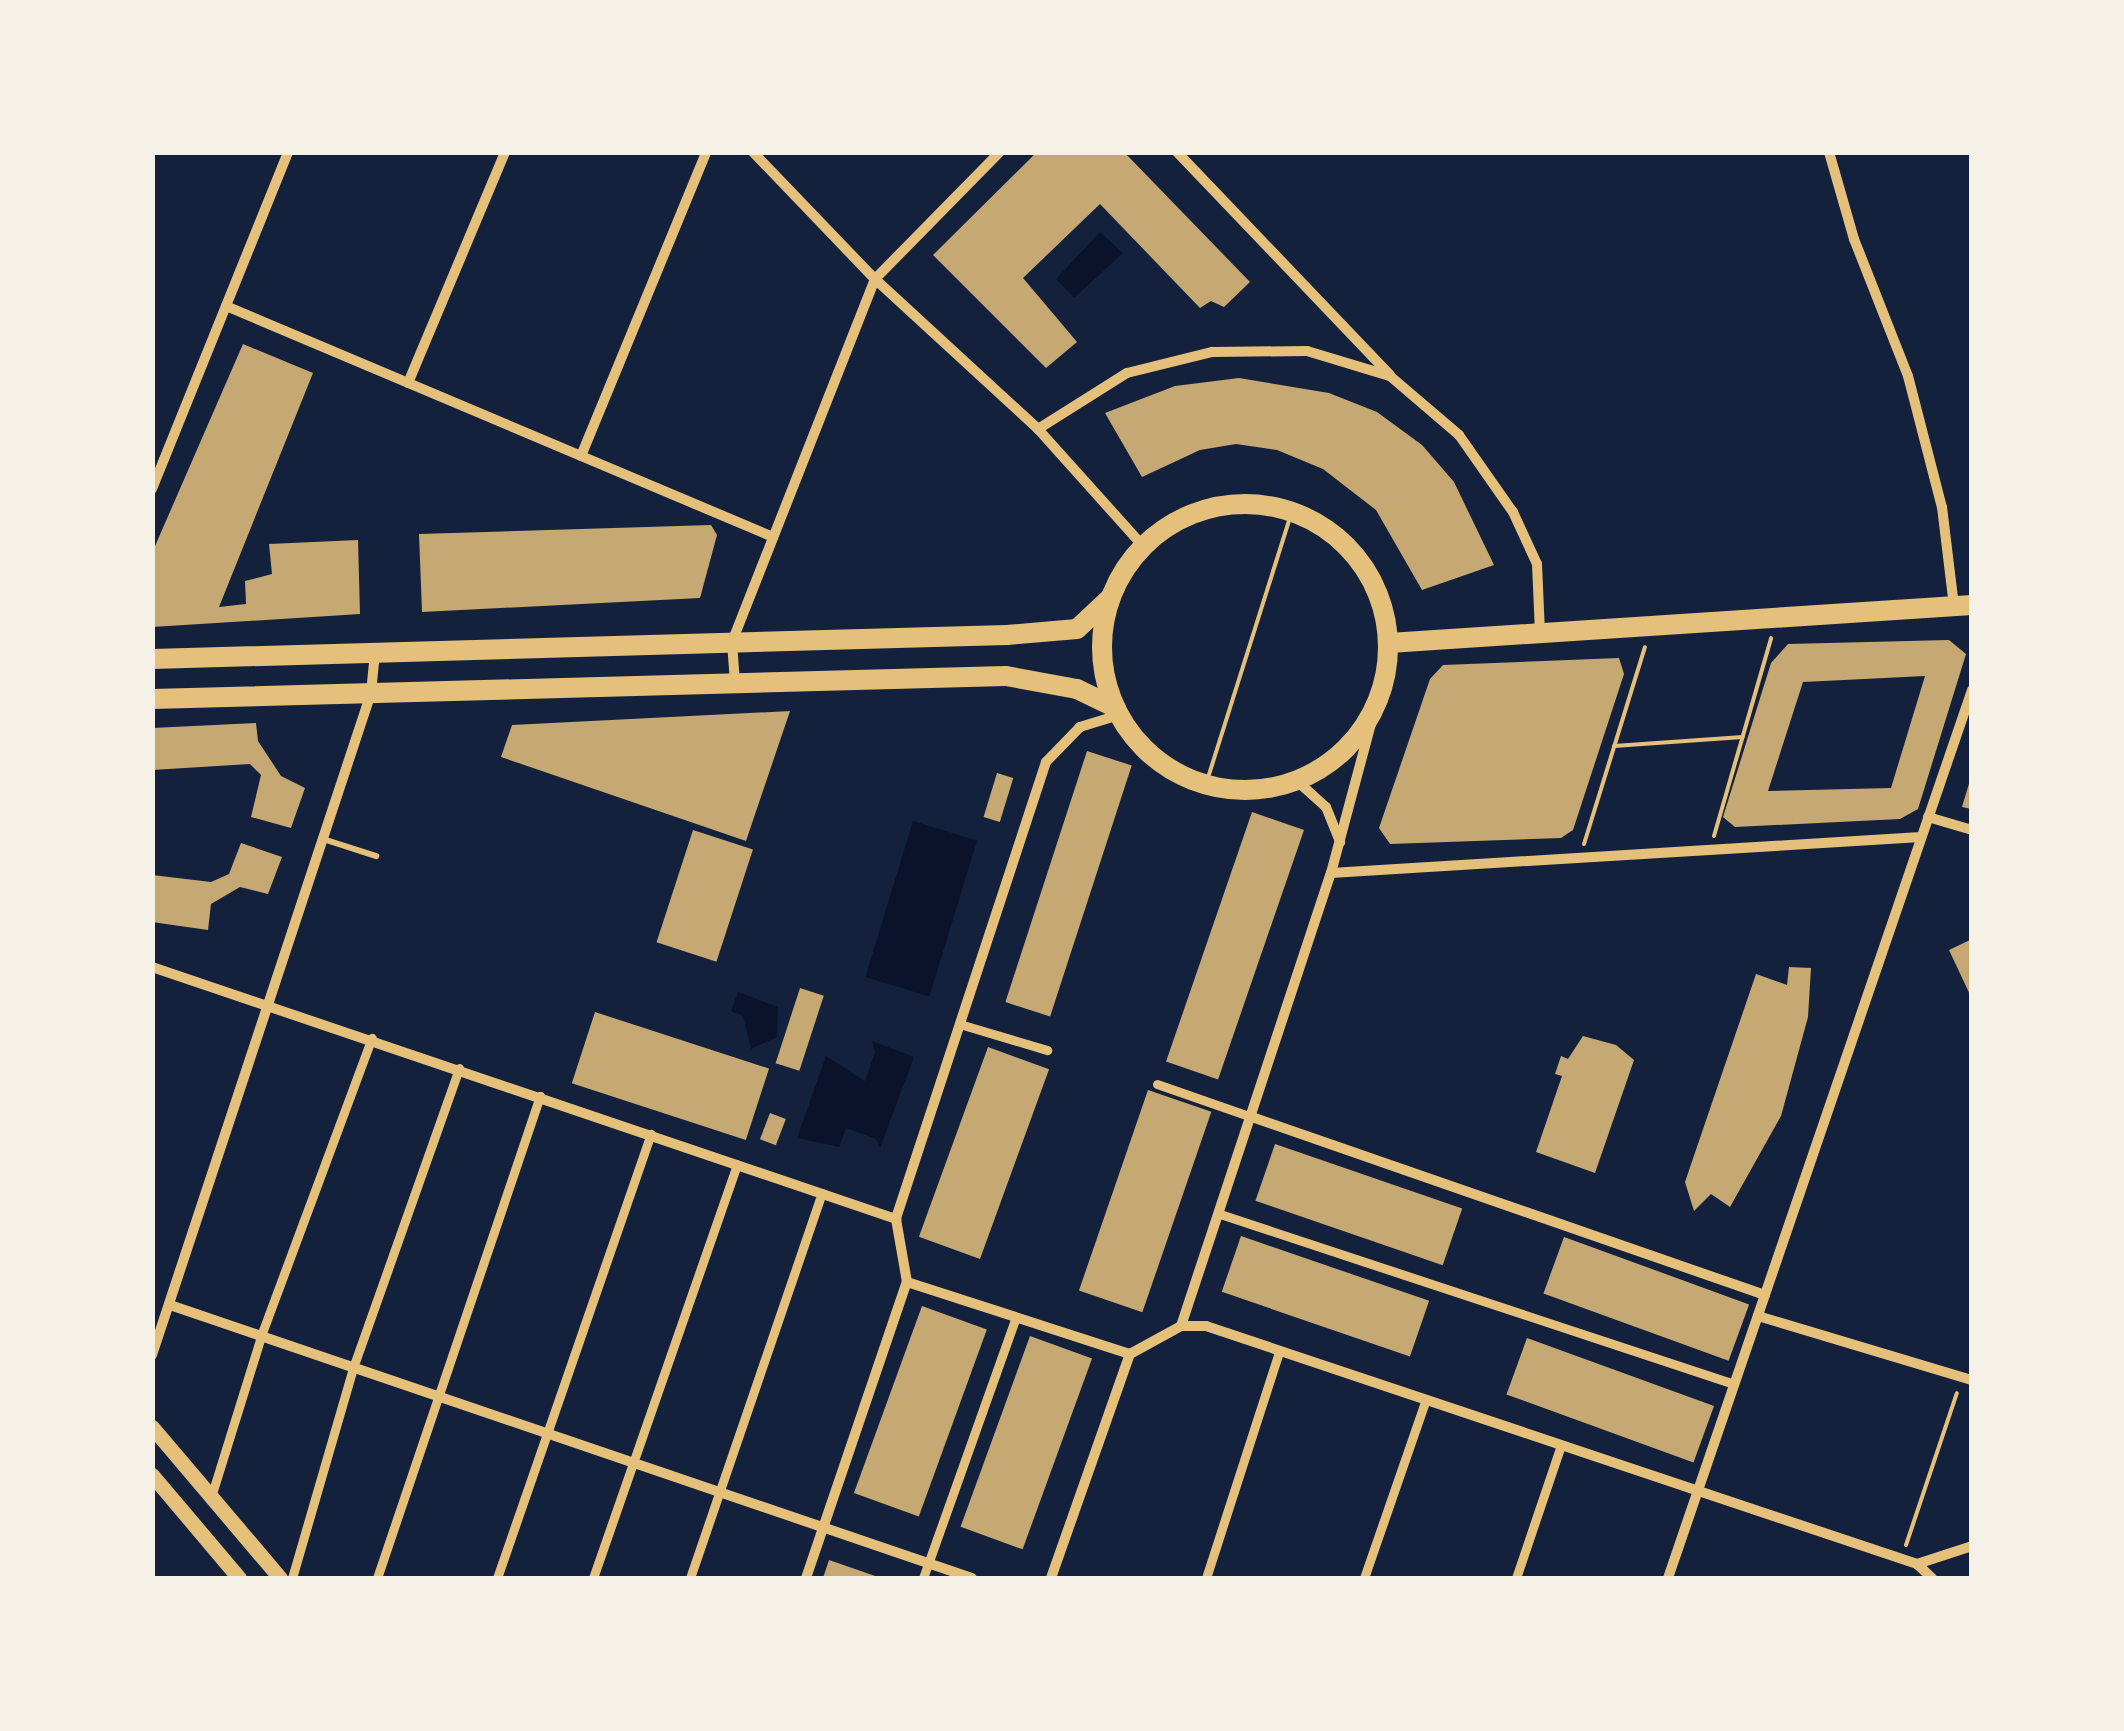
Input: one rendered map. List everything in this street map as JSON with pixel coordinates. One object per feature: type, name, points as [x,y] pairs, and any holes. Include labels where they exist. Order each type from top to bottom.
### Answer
[{"type":"main road","points":[[152,659],[1077,630],[1110,598],[1143,546],[1181,518],[1227,504],[1292,512],[1320,524],[1356,555],[1380,596],[1389,644],[1374,712],[1328,765],[1297,781],[1257,790],[1206,784],[1144,748],[1118,712],[1104,672],[1110,598]]},
{"type":"main road","points":[[1389,644],[1963,605]]},
{"type":"main road","points":[[152,699],[1006,676],[1077,689],[1118,712]]},
{"type":"street","points":[[152,489],[288,152]]},
{"type":"street","points":[[408,383],[504,152]]},
{"type":"street","points":[[581,456],[706,152]]},
{"type":"street","points":[[753,152],[875,279],[1038,429],[1143,546]]},
{"type":"street","points":[[735,683],[732,642],[875,279],[1000,152]]},
{"type":"street","points":[[1177,152],[1390,376],[1459,435],[1513,512],[1537,564],[1540,634]]},
{"type":"street","points":[[1829,152],[1854,239],[1908,376],[1963,605]]},
{"type":"street","points":[[226,306],[773,537]]},
{"type":"street","points":[[1038,429],[1126,373],[1212,352],[1307,351],[1390,376]]},
{"type":"street","points":[[152,1355],[371,693],[376,652]]},
{"type":"street","points":[[1668,1578],[1972,690]]},
{"type":"street","points":[[806,1578],[907,1282],[896,1219],[1046,762],[1080,727],[1118,712]]},
{"type":"street","points":[[1181,1326],[1331,873],[1374,712]]},
{"type":"street","points":[[1297,781],[1326,807],[1340,843]]},
{"type":"street","points":[[1928,817],[1972,830]]},
{"type":"street","points":[[1331,873],[1922,837]]},
{"type":"street","points":[[152,967],[268,1001],[896,1219]]},
{"type":"street","points":[[962,1025],[1047,1050]]},
{"type":"street","points":[[210,1497],[262,1333],[372,1038]]},
{"type":"street","points":[[292,1578],[354,1366],[459,1068]]},
{"type":"street","points":[[1157,1084],[1765,1294]]},
{"type":"street","points":[[378,1578],[434,1394],[540,1096]]},
{"type":"street","points":[[497,1578],[550,1436],[651,1134]]},
{"type":"street","points":[[593,1578],[738,1164]]},
{"type":"street","points":[[690,1578],[822,1193]]},
{"type":"street","points":[[1220,1214],[1734,1384]]},
{"type":"street","points":[[907,1282],[1130,1354]]},
{"type":"street","points":[[170,1305],[262,1333],[634,1465],[972,1578]]},
{"type":"street","points":[[1758,1316],[1967,1378]]},
{"type":"street","points":[[923,1578],[1016,1317]]},
{"type":"street","points":[[1051,1578],[1130,1354],[1181,1326],[1206,1326],[1696,1495],[1917,1564],[1932,1578]]},
{"type":"street","points":[[1206,1578],[1278,1352]]},
{"type":"street","points":[[1364,1578],[1425,1402]]},
{"type":"street","points":[[152,1427],[280,1578]]},
{"type":"street","points":[[1516,1578],[1560,1448]]},
{"type":"street","points":[[152,1475],[240,1578]]},
{"type":"street","points":[[1917,1564],[1972,1546]]},
{"type":"lane","points":[[322,839],[376,856]]},
{"type":"path","points":[[1206,784],[1292,512]]},
{"type":"path","points":[[1710,850],[1777,619]]},
{"type":"path","points":[[1580,858],[1651,628]]},
{"type":"path","points":[[1614,746],[1743,737]]},
{"type":"path","points":[[1901,1559],[1967,1378]]},
{"type":"water","points":[[1100,232],[1123,253],[1074,298],[1056,279]]},
{"type":"water","points":[[913,821],[977,841],[929,996],[865,977]]},
{"type":"water","points":[[738,992],[778,1007],[777,1037],[751,1049],[743,1016],[731,1011]]},
{"type":"water","points":[[872,1041],[914,1057],[880,1148],[876,1139],[846,1128],[839,1147],[797,1138],[826,1056],[865,1081],[875,1052]]},
{"type":"building","points":[[1037,152],[1124,152],[1250,282],[1224,307],[1211,301],[1200,308],[1100,204],[1023,278],[1077,342],[1046,368],[933,255]]},
{"type":"building","points":[[243,344],[313,373],[219,607],[246,604],[245,581],[272,574],[269,544],[358,540],[360,614],[152,627],[152,553]]},
{"type":"building","points":[[1239,378],[1329,393],[1377,412],[1422,445],[1454,482],[1494,565],[1422,590],[1376,510],[1323,469],[1277,450],[1236,444],[1200,450],[1142,477],[1105,413],[1175,386]]},
{"type":"building","points":[[711,525],[717,535],[700,598],[422,612],[419,534]]},
{"type":"building","points":[[1949,640],[1966,654],[1918,809],[1900,819],[1735,827],[1723,817],[1771,663],[1788,644]],"holes":[[[1925,676],[1891,788],[1768,791],[1803,682]]]},
{"type":"building","points":[[1619,658],[1624,674],[1573,830],[1561,838],[1390,844],[1379,828],[1430,679],[1443,665]]},
{"type":"building","points":[[790,711],[746,841],[501,757],[512,725]]},
{"type":"building","points":[[256,723],[258,741],[281,776],[305,788],[291,828],[251,817],[261,775],[250,764],[152,770],[152,728]]},
{"type":"building","points":[[1087,751],[1132,766],[1050,1017],[1005,1002]]},
{"type":"building","points":[[997,773],[1013,778],[1000,822],[984,817]]},
{"type":"building","points":[[1972,778],[1972,809],[1962,807]]},
{"type":"building","points":[[1252,812],[1304,830],[1218,1080],[1166,1062]]},
{"type":"building","points":[[693,830],[753,849],[716,962],[657,942]]},
{"type":"building","points":[[241,843],[282,857],[268,894],[240,887],[211,904],[208,930],[152,922],[152,875],[211,882],[229,874]]},
{"type":"building","points":[[1972,939],[1972,999],[1949,950]]},
{"type":"building","points":[[1789,967],[1811,968],[1808,1017],[1781,1116],[1730,1207],[1711,1194],[1694,1211],[1685,1182],[1756,974],[1787,985]]},
{"type":"building","points":[[800,988],[824,996],[799,1071],[776,1063]]},
{"type":"building","points":[[595,1012],[769,1069],[746,1140],[572,1083]]},
{"type":"building","points":[[1583,1036],[1616,1045],[1634,1060],[1595,1173],[1536,1152],[1562,1076],[1555,1074],[1561,1056],[1568,1059]]},
{"type":"building","points":[[988,1047],[1049,1069],[980,1259],[919,1237]]},
{"type":"building","points":[[1148,1090],[1211,1112],[1142,1312],[1079,1290]]},
{"type":"building","points":[[770,1113],[786,1119],[776,1145],[760,1139]]},
{"type":"building","points":[[1275,1144],[1462,1208],[1443,1265],[1255,1201]]},
{"type":"building","points":[[1241,1236],[1429,1301],[1410,1357],[1222,1292]]},
{"type":"building","points":[[1564,1237],[1749,1304],[1729,1361],[1543,1293]]},
{"type":"building","points":[[922,1306],[987,1330],[919,1517],[854,1493]]},
{"type":"building","points":[[1030,1336],[1092,1359],[1023,1549],[961,1527]]},
{"type":"building","points":[[1527,1338],[1714,1406],[1693,1462],[1506,1394]]},
{"type":"building","points":[[829,1560],[881,1578],[823,1578]]}]
